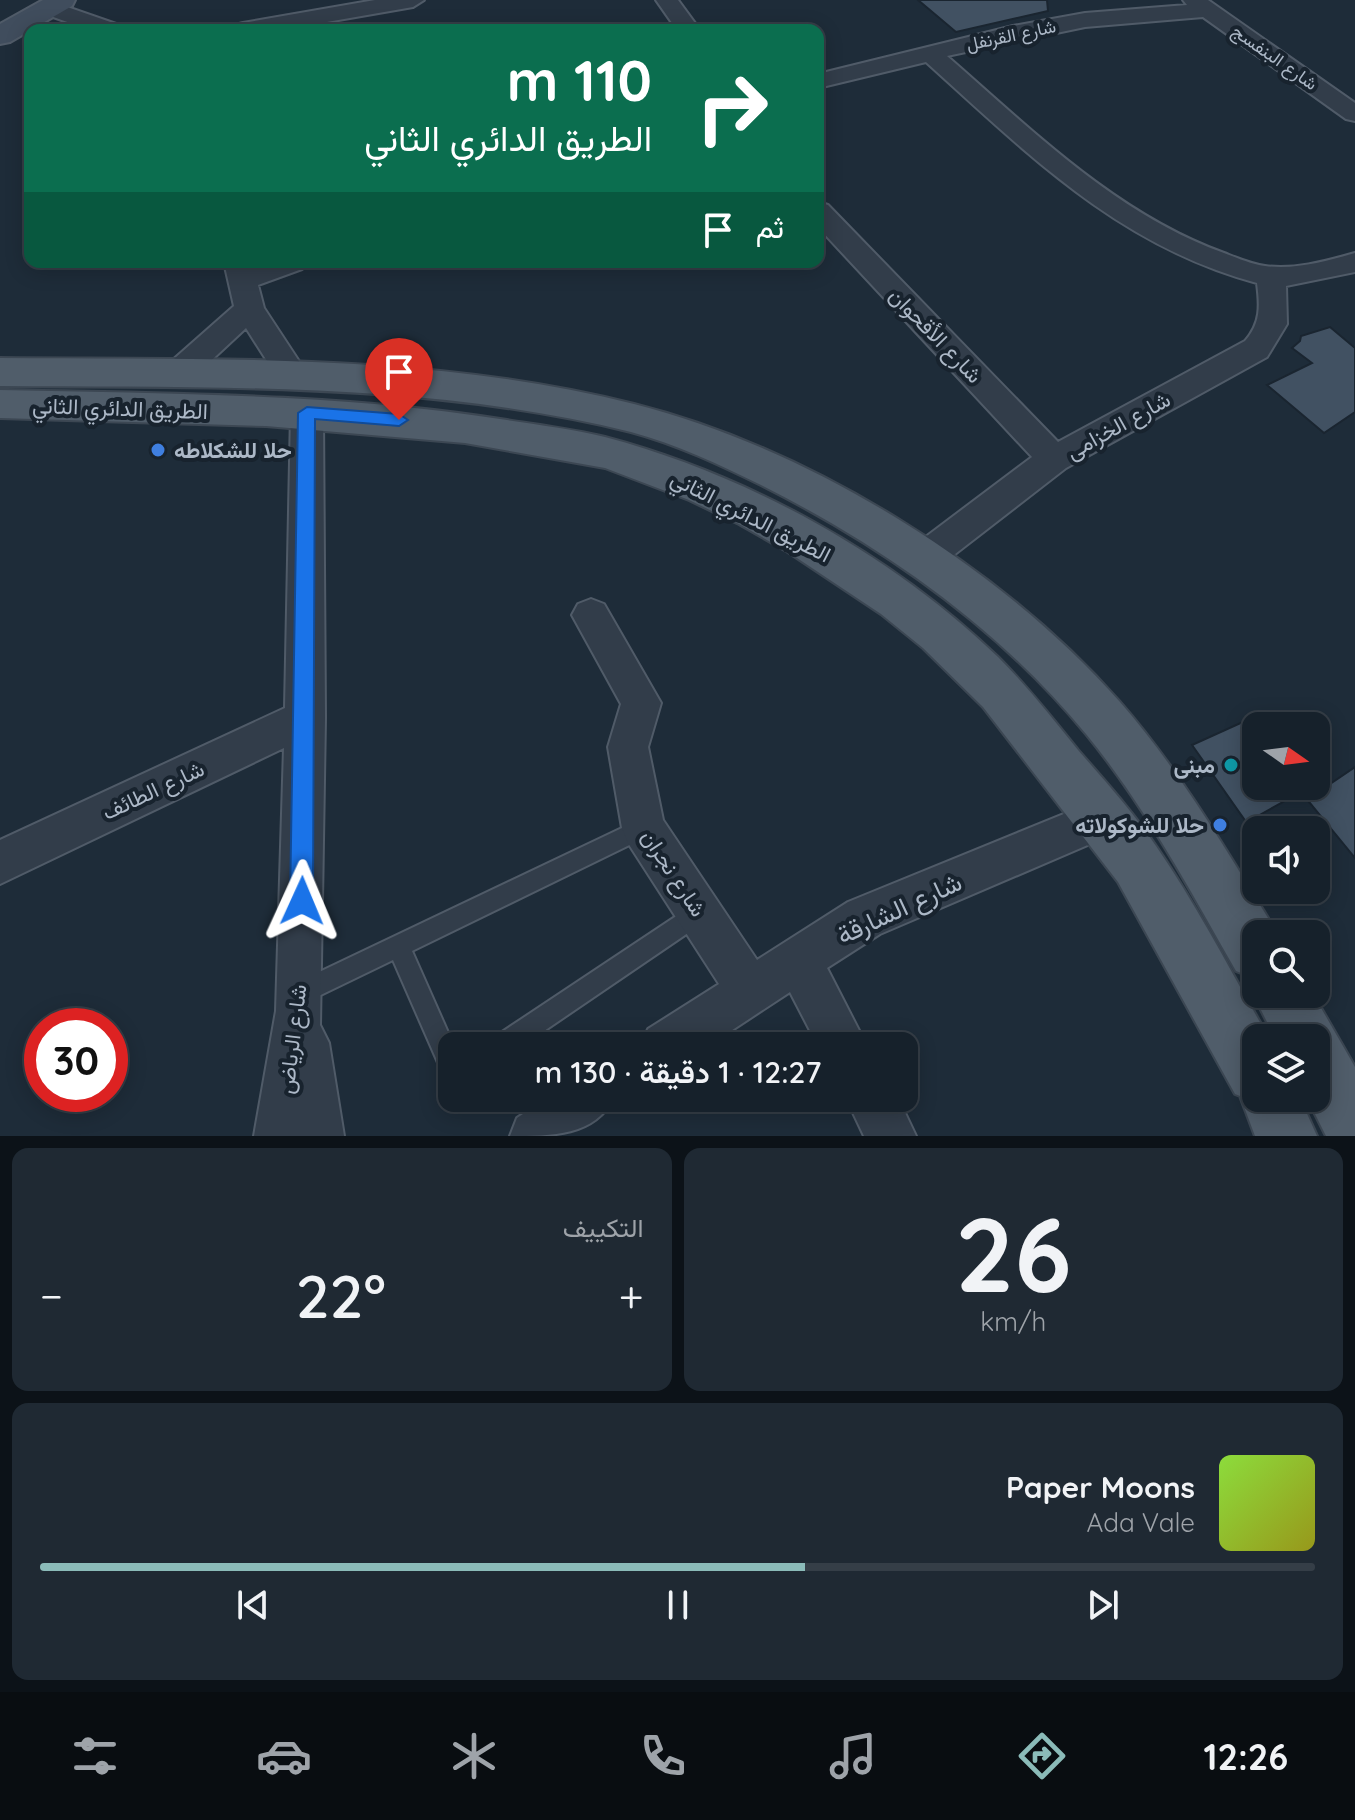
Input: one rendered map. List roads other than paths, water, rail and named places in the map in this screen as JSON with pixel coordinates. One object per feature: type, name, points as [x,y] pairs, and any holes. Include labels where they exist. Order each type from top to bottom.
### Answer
[{"type":"main road","points":[[30,24],[63,11]]},
{"type":"main road","points":[[0,36],[24,26]]},
{"type":"main road","points":[[0,54],[24,40]]},
{"type":"main road","name":"الطريق الدائري الثاني","points":[[0,372],[177,374],[299,394],[605,453],[671,474],[789,531],[848,566],[891,597],[977,668],[1103,818],[1145,876],[1242,1048]]},
{"type":"main road","name":"الطريق الدائري الثاني","points":[[0,404],[299,394],[493,392],[558,401],[634,418],[722,449],[841,506],[977,595],[1082,693],[1141,771],[1242,927]]},
{"type":"main road","points":[[1330,1080],[1355,1129]]},
{"type":"main road","points":[[1275,1112],[1286,1136]]},
{"type":"street","points":[[277,24],[413,0]]},
{"type":"street","points":[[667,0],[685,24]]},
{"type":"street","name":"شارع القرنفل","points":[[824,80],[1013,33],[1201,5]]},
{"type":"street","name":"شارع البنفسج","points":[[1201,5],[1355,114]]},
{"type":"street","points":[[63,11],[96,24]]},
{"type":"street","points":[[931,54],[1080,181],[1147,229],[1177,246],[1213,261],[1270,276],[1323,273],[1355,262]]},
{"type":"street","name":"شارع الأقحوان","points":[[824,217],[1054,459]]},
{"type":"street","points":[[177,374],[244,283],[278,268]]},
{"type":"street","name":"شارع الخزامى","points":[[924,558],[1054,459],[1256,349],[1269,335],[1274,321],[1270,276]]},
{"type":"street","points":[[244,283],[299,394]]},
{"type":"street","name":"شارع الرياض","points":[[279,1136],[299,1002],[305,718],[299,394]]},
{"type":"street","name":"شارع نجران","points":[[591,615],[641,703],[628,747],[643,828],[751,991]]},
{"type":"street","name":"شارع الطائف","points":[[0,862],[305,718]]},
{"type":"street","name":"شارع الشارقة","points":[[687,1032],[864,918],[1103,818]]},
{"type":"street","points":[[798,960],[836,1032]]},
{"type":"street","points":[[299,1002],[319,1136]]},
{"type":"street","points":[[535,1136],[569,1112]]},
{"type":"street","points":[[878,1112],[891,1136]]},
{"type":"lane","points":[[299,1002],[398,946],[643,828]]},
{"type":"lane","points":[[522,1032],[699,912]]},
{"type":"lane","points":[[398,946],[438,1037]]},
{"type":"place","name":"حلا للشكلاطه","points":[[158,450]]},
{"type":"place","name":"مبنى","points":[[1231,765]]},
{"type":"place","name":"حلا للشوكولاته","points":[[1220,825]]}]
